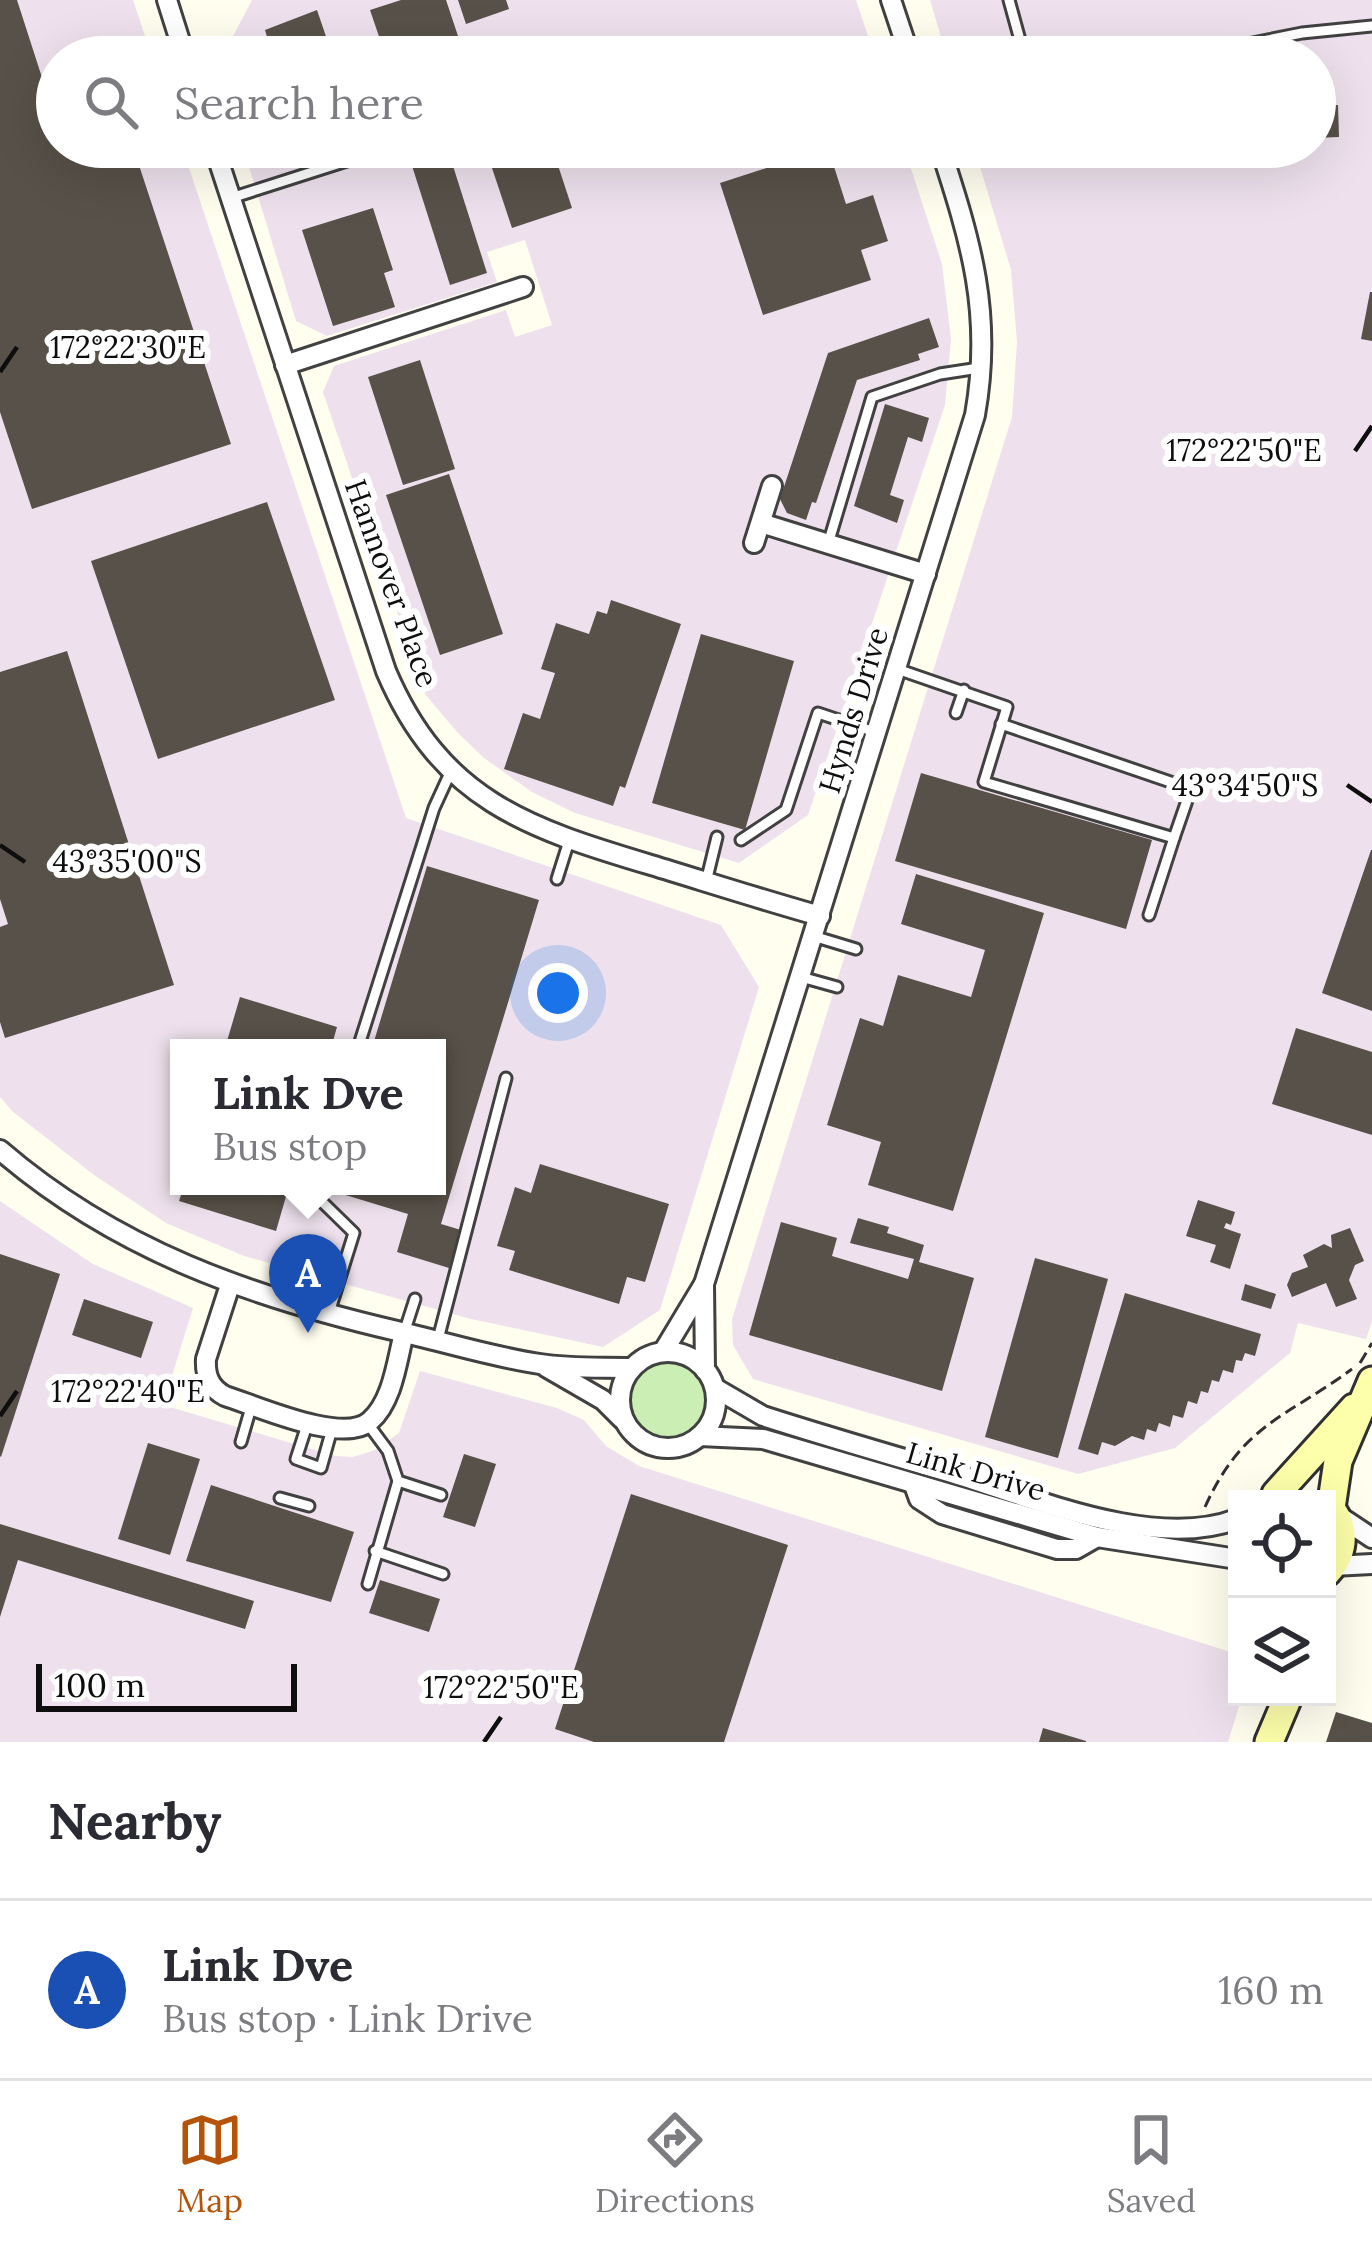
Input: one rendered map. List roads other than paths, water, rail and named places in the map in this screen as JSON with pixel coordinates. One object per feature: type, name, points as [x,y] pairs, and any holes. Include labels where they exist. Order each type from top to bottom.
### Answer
[{"type":"main road","points":[[1277,1490],[1367,1391]]},
{"type":"main road","points":[[1332,1490],[1338,1461],[1367,1391]]},
{"type":"main road","points":[[1336,1524],[1342,1540],[1336,1555]]},
{"type":"main road","points":[[1269,1742],[1281,1706]]},
{"type":"street","points":[[167,0],[178,36]]},
{"type":"street","points":[[891,0],[903,36]]},
{"type":"street","name":"Hannover Place","points":[[221,168],[386,671],[413,722],[452,771],[510,815],[569,841],[820,916]]},
{"type":"street","name":"Hynds Drive","points":[[664,1352],[704,1284],[971,429],[982,368],[983,326],[976,266],[946,168]]},
{"type":"street","points":[[284,365],[523,287]]},
{"type":"street","points":[[754,543],[772,486]]},
{"type":"street","points":[[761,523],[926,574]]},
{"type":"street","points":[[0,1150],[121,1235],[230,1285],[328,1316],[542,1365],[632,1368]]},
{"type":"street","name":"Hynds Drive","points":[[704,1284],[710,1379]]},
{"type":"street","points":[[230,1285],[205,1370],[218,1393],[332,1430],[368,1424],[389,1388],[404,1333]]},
{"type":"street","points":[[542,1365],[604,1400],[638,1437],[661,1447],[677,1447],[700,1436],[713,1418],[710,1379],[687,1355],[664,1352],[646,1357],[632,1368],[621,1391],[627,1424]]},
{"type":"street","name":"Link Drive","points":[[710,1379],[764,1416],[1096,1517],[1181,1528],[1228,1523]]},
{"type":"street","name":"Link Drive","points":[[700,1436],[763,1438],[1097,1538],[1228,1558]]},
{"type":"street","points":[[1336,1511],[1372,1538]]},
{"type":"street","points":[[1336,1571],[1372,1564]]},
{"type":"lane","points":[[1009,0],[1019,36]]},
{"type":"lane","points":[[1287,36],[1372,26]]},
{"type":"lane","points":[[231,198],[325,168]]},
{"type":"lane","points":[[828,544],[872,397],[940,374],[982,368]]},
{"type":"lane","points":[[897,668],[1006,707],[984,782],[1174,838]]},
{"type":"lane","points":[[956,713],[964,690]]},
{"type":"lane","points":[[741,840],[786,810],[818,713],[878,732]]},
{"type":"lane","points":[[1001,724],[1192,789],[1149,915]]},
{"type":"lane","points":[[361,1039],[434,808],[452,771]]},
{"type":"lane","points":[[706,882],[717,837]]},
{"type":"lane","points":[[557,879],[569,841]]},
{"type":"lane","points":[[814,936],[856,950]]},
{"type":"lane","points":[[801,977],[837,988]]},
{"type":"lane","points":[[436,1342],[506,1078]]},
{"type":"lane","points":[[315,1195],[354,1233],[328,1316]]},
{"type":"lane","points":[[404,1333],[415,1299]]},
{"type":"lane","points":[[241,1442],[252,1404]]},
{"type":"lane","points":[[308,1422],[296,1459],[321,1468],[332,1430]]},
{"type":"lane","points":[[368,1424],[388,1450],[398,1481],[368,1584]]},
{"type":"lane","points":[[398,1481],[441,1495]]},
{"type":"lane","points":[[280,1498],[309,1506]]},
{"type":"lane","points":[[375,1551],[443,1574]]},
{"type":"place","name":"Link Dve","points":[[308,1333]]}]
